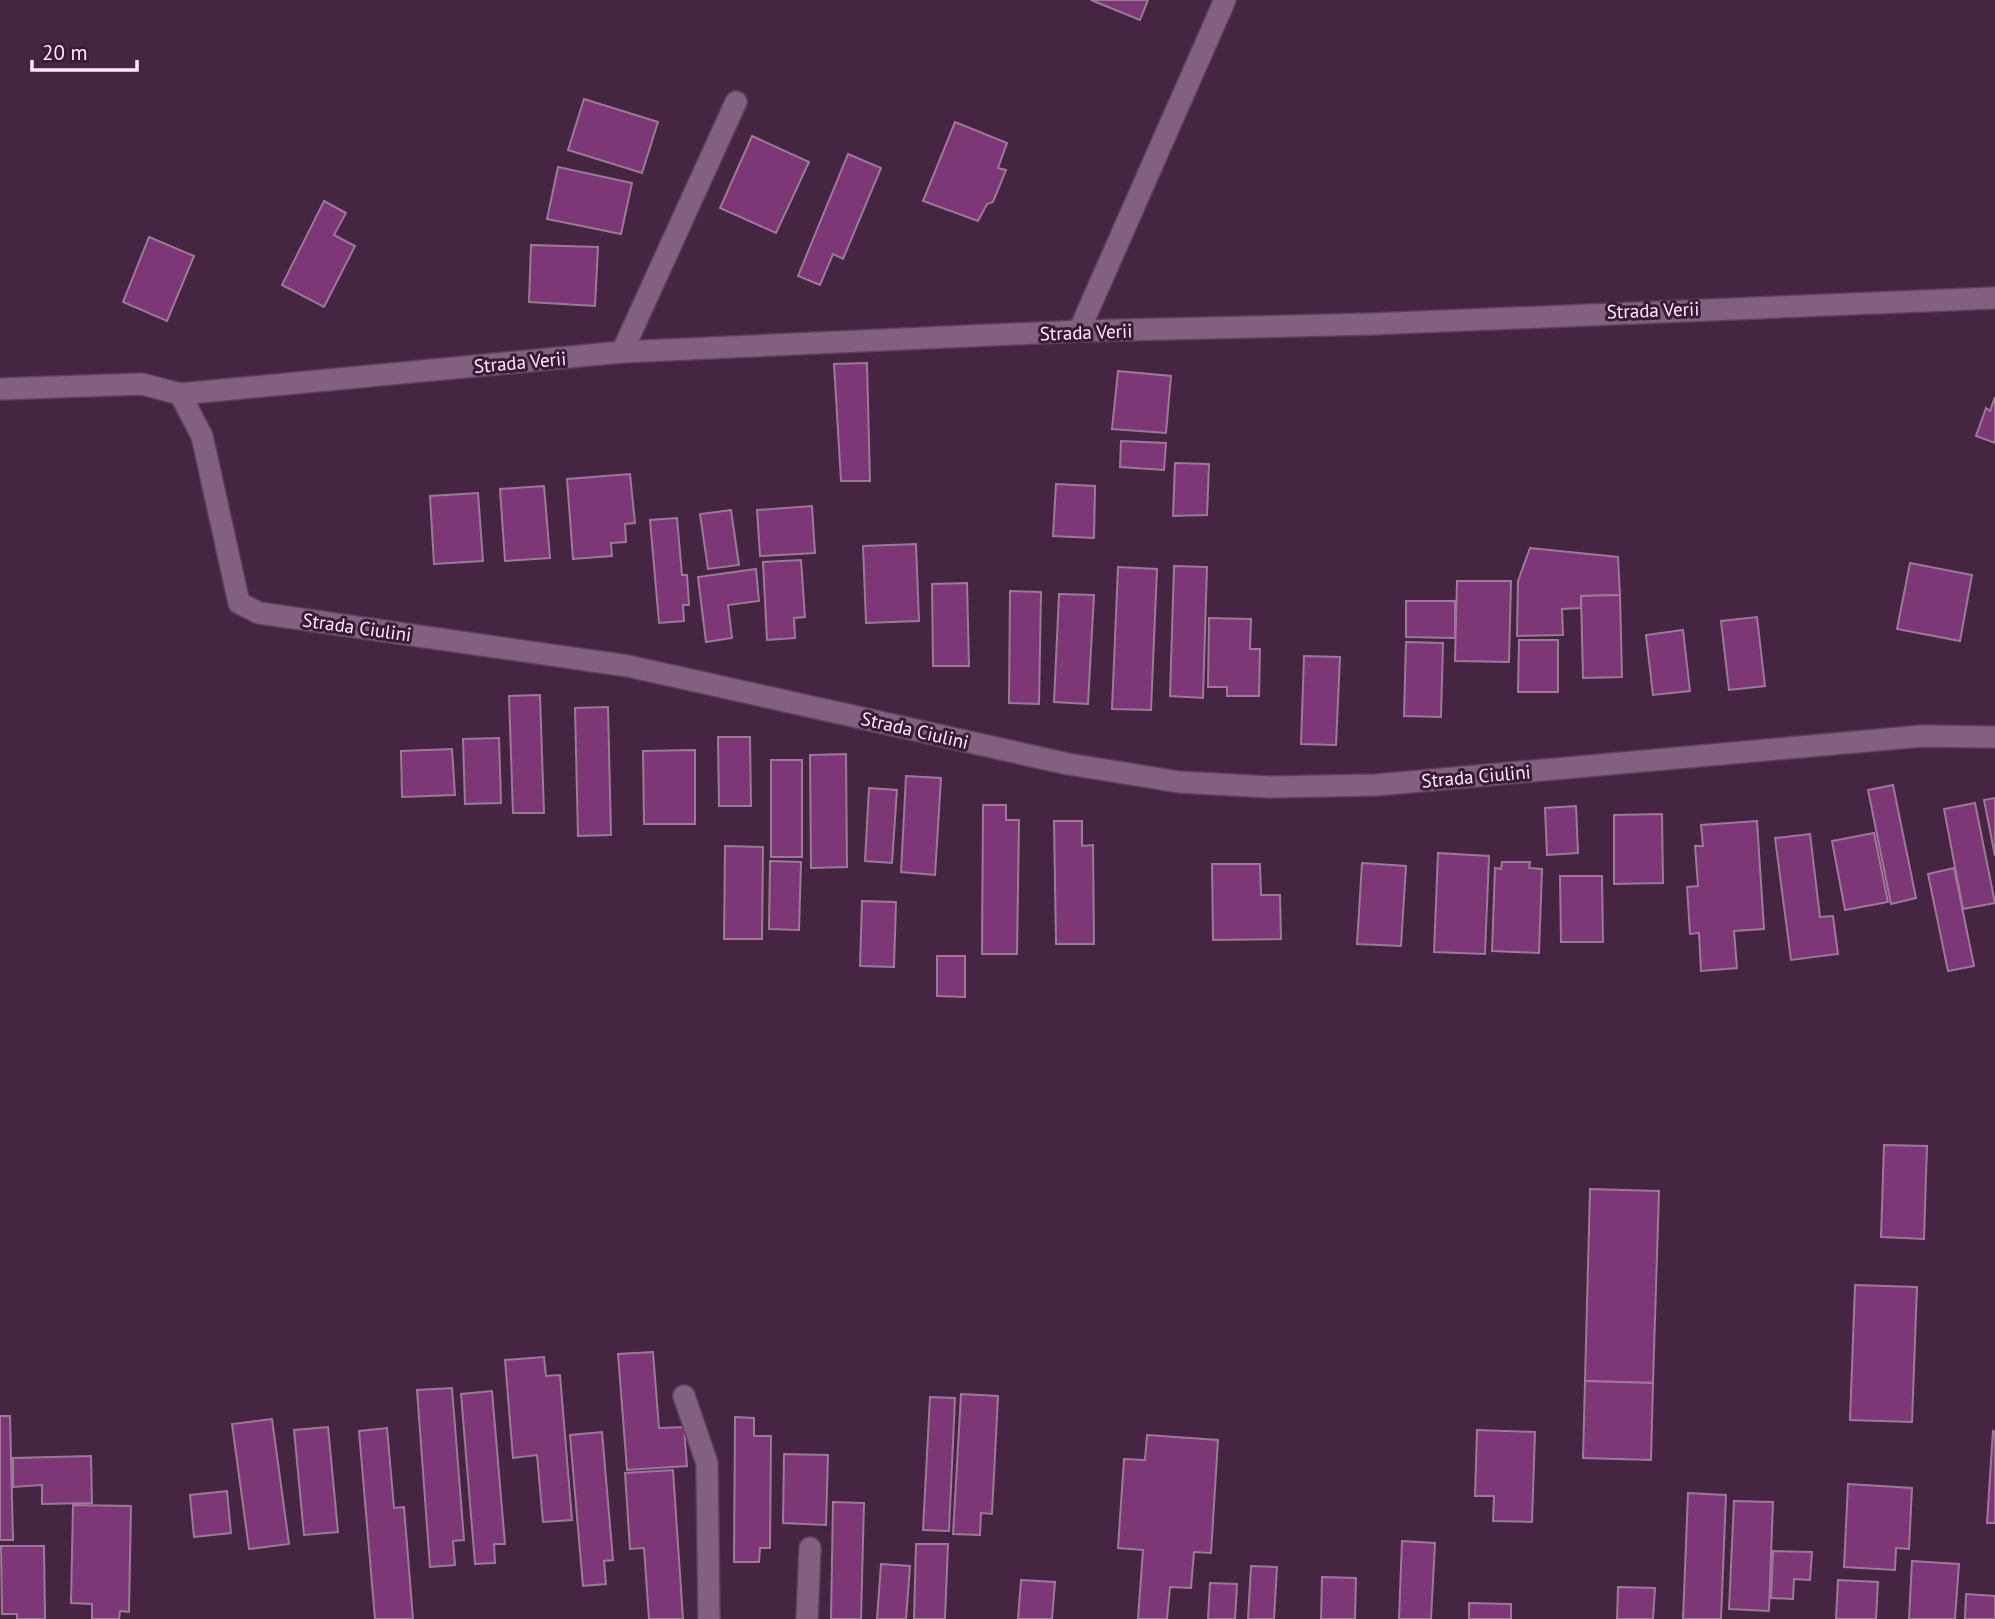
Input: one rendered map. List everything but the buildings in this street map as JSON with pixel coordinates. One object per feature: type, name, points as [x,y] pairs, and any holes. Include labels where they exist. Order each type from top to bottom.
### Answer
[{"type":"street","points":[[1079,331],[1225,0]]},
{"type":"street","points":[[621,352],[736,102]]},
{"type":"street","name":"Strada Verii","points":[[180,394],[621,352],[1079,331],[1372,324],[1995,299]]},
{"type":"street","points":[[0,389],[142,384],[180,394]]},
{"type":"street","name":"Strada Ciulini","points":[[180,394],[202,436],[239,603],[259,613],[628,666],[1068,764],[1179,782],[1269,787],[1376,785],[1922,736],[1995,737]]},
{"type":"street","points":[[684,1396],[708,1463],[709,1619]]},
{"type":"street","points":[[807,1619],[810,1548]]}]
